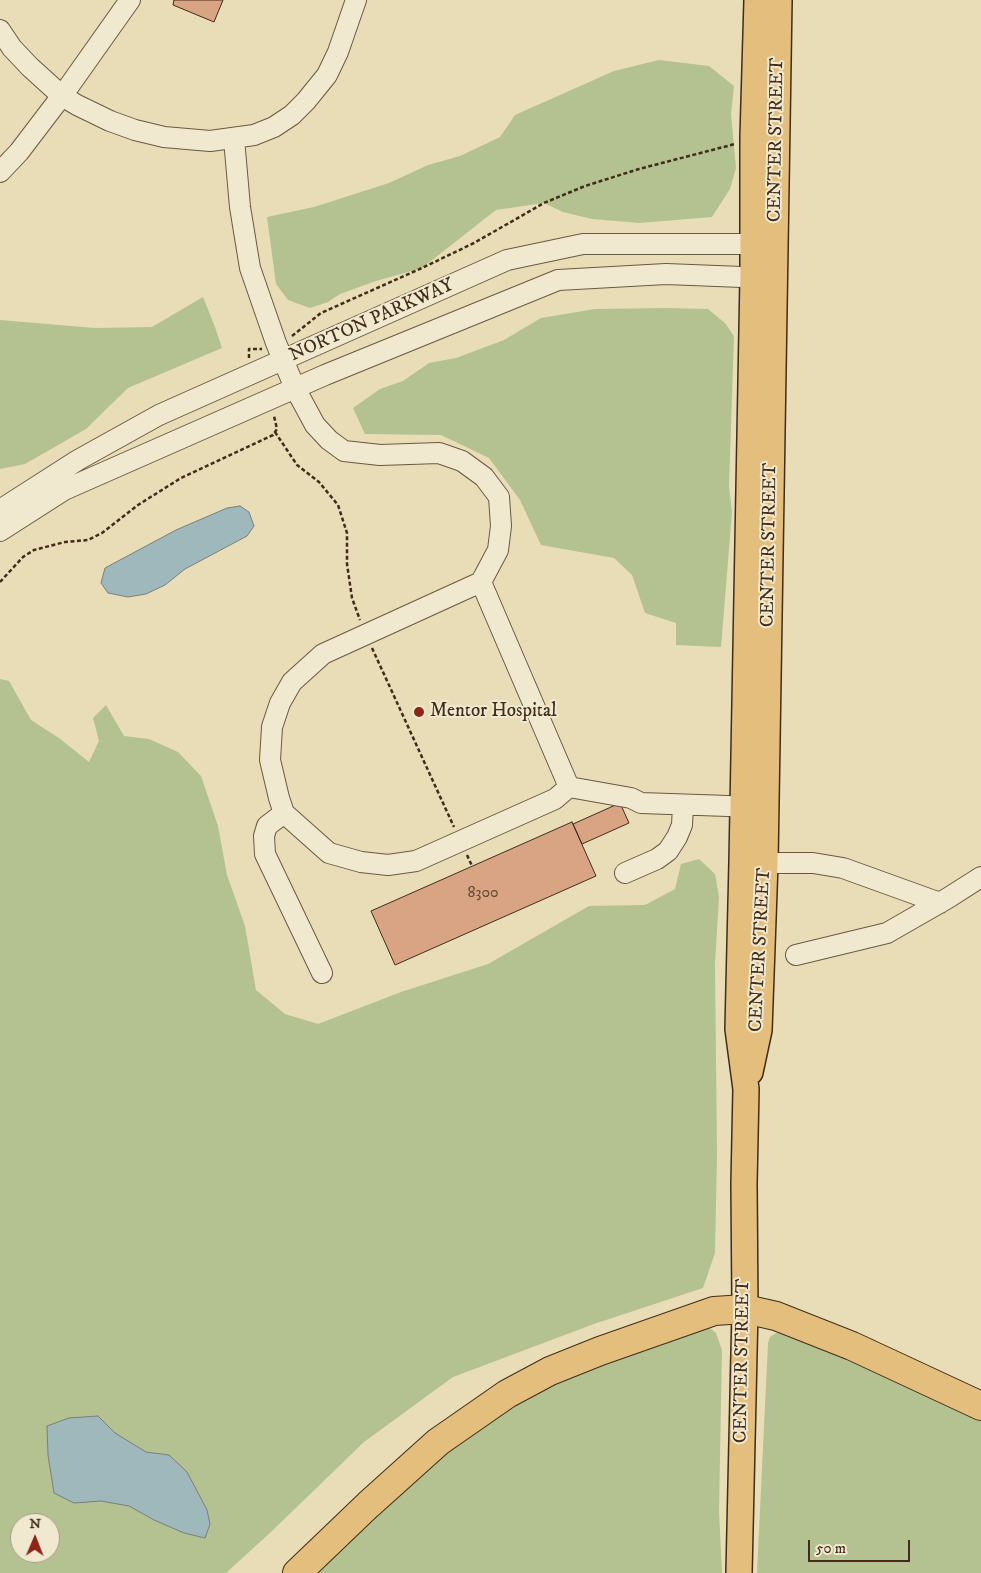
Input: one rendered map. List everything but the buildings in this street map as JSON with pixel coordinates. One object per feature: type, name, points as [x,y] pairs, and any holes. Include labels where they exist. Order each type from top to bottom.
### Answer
[{"type":"highway","points":[[297,1573],[438,1442],[507,1394],[550,1371],[600,1351],[714,1311],[745,1309],[776,1316],[818,1332],[916,1375],[981,1406]]},
{"type":"main road","name":"CENTER STREET","points":[[738,1573],[745,1309],[744,1184],[746,1089],[759,1030],[754,863],[765,134],[757,0]]},
{"type":"main road","name":"CENTER STREET","points":[[765,134],[779,0]]},
{"type":"street","points":[[0,172],[19,152],[62,96],[130,0]]},
{"type":"street","points":[[0,30],[12,48],[24,61],[62,96],[96,115],[135,130],[164,137],[210,141],[234,139],[254,135],[274,126],[292,115],[306,102],[327,75],[338,52],[356,0]]},
{"type":"street","points":[[234,139],[240,207],[250,268],[276,343],[295,388],[315,425],[329,440],[344,451],[380,455],[439,454],[462,461],[484,477],[498,497],[501,526],[498,550],[481,582],[322,654],[292,682],[280,703],[272,727],[270,760],[278,798],[284,813],[330,853],[361,862],[388,865],[416,861],[555,799],[568,787]]},
{"type":"street","name":"NORTON PARKWAY","points":[[0,510],[78,460],[159,415],[507,260],[583,244],[764,244]]},
{"type":"street","name":"NORTON PARKWAY","points":[[0,531],[64,490],[295,388],[558,280],[666,274],[764,278]]},
{"type":"street","points":[[481,582],[568,787]]},
{"type":"street","points":[[568,787],[631,798],[641,803],[755,807]]},
{"type":"street","points":[[625,873],[657,859],[668,851],[682,825],[683,805]]},
{"type":"street","points":[[284,813],[267,826],[264,836],[266,854],[322,973]]},
{"type":"street","points":[[754,863],[813,863],[843,868],[940,903]]},
{"type":"street","points":[[796,955],[887,933],[981,877]]},
{"type":"green space","points":[[659,60],[709,66],[734,86],[731,114],[736,168],[730,189],[712,217],[639,223],[592,219],[563,212],[544,203],[496,210],[422,268],[376,281],[340,294],[328,302],[310,308],[288,300],[276,284],[267,217],[314,207],[389,183],[428,165],[460,156],[500,137],[515,115],[614,71]]},
{"type":"green space","points":[[203,297],[222,348],[128,388],[86,429],[25,464],[0,469],[0,320],[95,328],[152,327]]},
{"type":"green space","points":[[595,309],[708,309],[725,323],[734,336],[729,486],[732,512],[721,647],[676,645],[676,623],[645,613],[632,575],[614,558],[541,545],[520,500],[489,458],[441,435],[365,434],[353,408],[380,389],[403,381],[429,363],[456,358],[504,340],[541,318]]},
{"type":"green space","points":[[0,679],[9,681],[31,720],[59,738],[89,762],[99,741],[93,718],[106,705],[124,736],[149,739],[178,752],[201,776],[218,826],[227,875],[245,926],[256,990],[285,1014],[318,1024],[401,992],[488,964],[589,906],[645,905],[675,889],[681,864],[699,859],[715,874],[719,897],[715,964],[717,1154],[715,1253],[703,1288],[594,1324],[453,1377],[364,1442],[226,1573],[0,1573]]},
{"type":"green space","points":[[701,1326],[710,1328],[716,1333],[722,1350],[719,1511],[722,1573],[308,1573],[460,1435],[534,1388]]},
{"type":"green space","points":[[785,1332],[981,1416],[981,1573],[757,1573],[768,1343],[770,1337],[776,1333]]},
{"type":"water","points":[[240,506],[249,512],[254,526],[247,536],[185,569],[165,585],[146,594],[128,597],[108,593],[101,583],[105,568],[176,530],[227,508]]},
{"type":"water","points":[[98,1416],[115,1433],[146,1452],[169,1455],[187,1472],[207,1510],[210,1524],[205,1538],[184,1533],[154,1520],[129,1506],[101,1501],[74,1503],[54,1493],[48,1455],[47,1426],[69,1418]]},
{"type":"place","name":"Mentor Hospital","points":[[419,712]]}]
